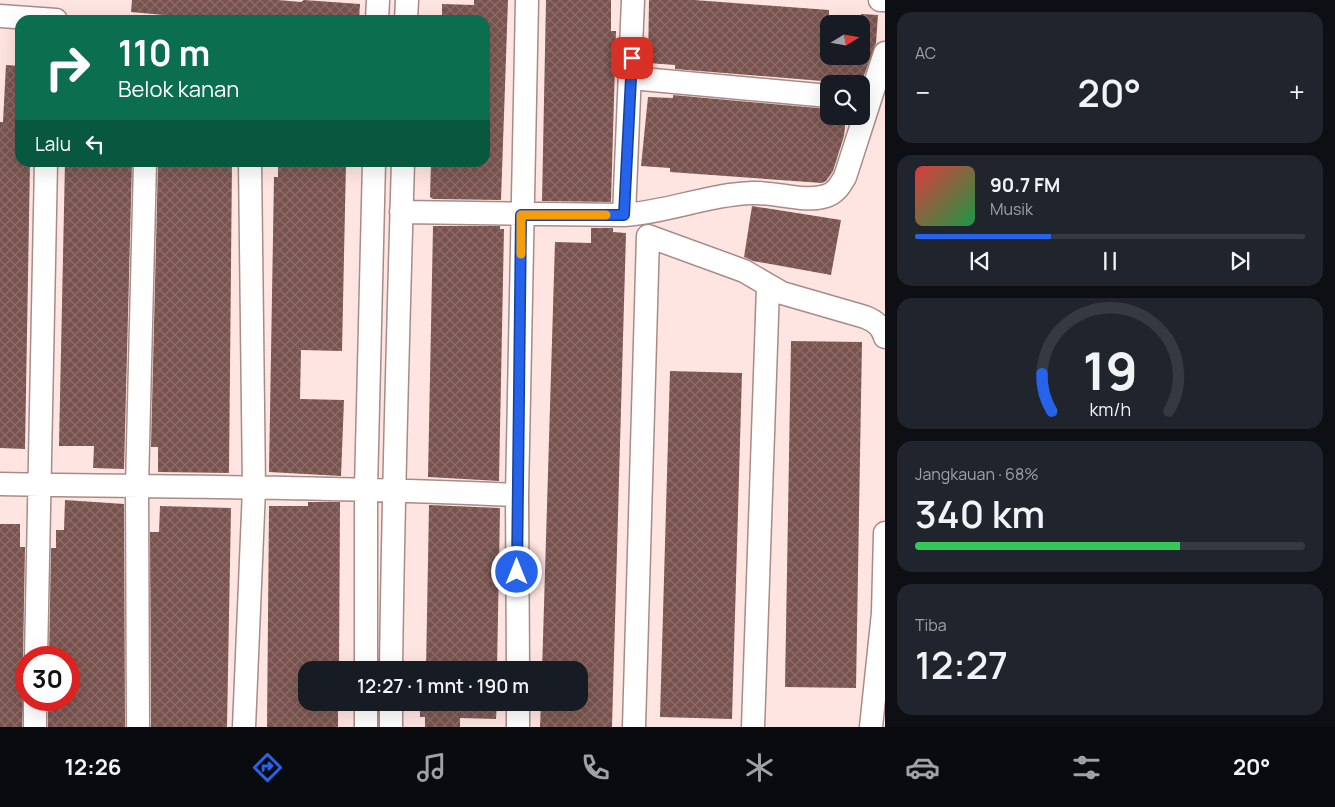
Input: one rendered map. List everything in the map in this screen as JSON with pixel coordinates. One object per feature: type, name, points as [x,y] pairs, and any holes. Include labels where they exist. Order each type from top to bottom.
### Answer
[{"type":"street","points":[[377,15],[378,0]]},
{"type":"street","points":[[406,15],[407,0]]},
{"type":"street","points":[[518,661],[517,494],[521,215],[527,0]]},
{"type":"street","points":[[624,215],[633,0]]},
{"type":"street","points":[[880,0],[885,0]]},
{"type":"street","points":[[0,16],[15,16]]},
{"type":"street","points":[[870,88],[885,54]]},
{"type":"street","points":[[631,78],[820,95]]},
{"type":"street","points":[[401,212],[624,215],[649,213],[754,193],[816,198],[828,195],[837,189],[845,178],[859,125]]},
{"type":"street","points":[[36,646],[46,167]]},
{"type":"street","points":[[138,727],[138,486],[145,167]]},
{"type":"street","points":[[244,727],[254,489],[250,167]]},
{"type":"street","points":[[366,661],[366,489],[374,167]]},
{"type":"street","points":[[391,661],[393,489],[401,290],[403,167]]},
{"type":"street","points":[[634,727],[649,213]]},
{"type":"street","points":[[648,236],[744,271],[768,287],[865,317],[874,321],[883,330],[885,337]]},
{"type":"street","points":[[753,727],[768,287]]},
{"type":"street","points":[[372,290],[401,290]]},
{"type":"street","points":[[0,484],[254,489],[393,489],[517,494]]},
{"type":"street","points":[[872,727],[884,613],[885,532]]},
{"type":"street","points":[[35,711],[35,727]]},
{"type":"street","points":[[366,711],[366,727]]},
{"type":"street","points":[[390,727],[391,711]]},
{"type":"street","points":[[518,711],[518,727]]},
{"type":"building","points":[[132,0],[278,0],[301,2],[304,0],[360,4],[359,15],[164,15],[131,12]]},
{"type":"building","points":[[474,0],[508,0],[501,200],[433,199],[430,197],[431,167],[490,167],[490,15],[442,15],[442,4],[474,5]]},
{"type":"building","points":[[546,0],[611,0],[611,31],[616,31],[611,202],[542,201]]},
{"type":"building","points":[[649,0],[694,0],[829,10],[829,15],[820,15],[820,65],[868,65],[864,75],[820,75],[820,81],[675,69],[675,65],[648,63]]},
{"type":"building","points":[[861,14],[878,15],[876,43],[870,59],[870,15]]},
{"type":"building","points":[[6,65],[15,66],[15,167],[30,167],[25,449],[0,448],[0,122],[3,122]]},
{"type":"building","points":[[673,95],[820,108],[820,125],[845,125],[844,136],[833,171],[826,181],[822,183],[670,172],[670,168],[641,166],[648,97],[673,98]]},
{"type":"building","points":[[65,167],[132,167],[124,469],[93,468],[94,446],[59,446]]},
{"type":"building","points":[[158,167],[232,167],[229,473],[158,472],[158,447],[151,447]]},
{"type":"building","points":[[278,167],[346,167],[342,351],[301,350],[300,399],[344,400],[341,476],[269,472],[274,177],[278,177]]},
{"type":"building","points":[[752,206],[841,220],[831,275],[753,261],[744,257]]},
{"type":"building","points":[[433,226],[500,226],[500,229],[504,229],[499,481],[428,477]]},
{"type":"building","points":[[591,228],[613,228],[613,232],[626,233],[612,727],[540,727],[541,711],[588,711],[588,661],[542,661],[555,242],[591,243]]},
{"type":"building","points":[[791,341],[862,342],[856,688],[785,687]]},
{"type":"building","points":[[670,371],[742,373],[732,719],[660,717]]},
{"type":"building","points":[[65,500],[124,504],[125,727],[48,727],[48,711],[80,711],[80,646],[49,646],[51,548],[56,548],[56,530],[64,530]]},
{"type":"building","points":[[308,502],[340,502],[339,661],[298,661],[298,711],[338,711],[338,727],[267,727],[269,506],[308,506]]},
{"type":"building","points":[[429,505],[500,508],[497,661],[426,661]]},
{"type":"building","points":[[160,506],[231,508],[227,727],[151,727],[150,532],[159,532]]},
{"type":"building","points":[[0,524],[20,524],[20,547],[25,547],[23,646],[15,646],[15,711],[23,711],[22,727],[0,727]]},
{"type":"building","points":[[420,711],[496,711],[496,719],[460,718],[460,727],[425,727],[425,717],[420,717]]},
{"type":"slow traffic","points":[[521,254],[521,215],[606,215]]},
{"type":"route","points":[[517,572],[521,215],[624,215],[632,58]]}]
